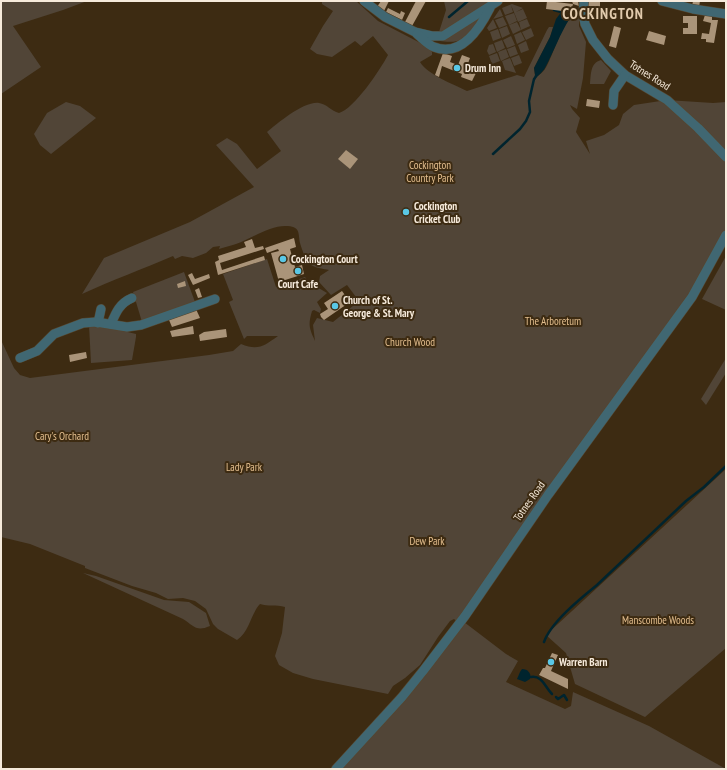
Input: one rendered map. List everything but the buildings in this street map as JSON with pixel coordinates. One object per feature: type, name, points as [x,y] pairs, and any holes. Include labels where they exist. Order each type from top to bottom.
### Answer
[{"type":"street","points":[[364,1],[385,17],[415,32],[432,36],[444,36],[494,4]]},
{"type":"street","name":"Totnes Road","points":[[584,1],[583,14],[585,24],[593,40],[608,59],[625,75],[667,100],[698,128],[726,157]]},
{"type":"street","points":[[662,1],[693,9],[726,14]]},
{"type":"street","points":[[415,32],[432,47],[451,49],[462,44],[475,33],[494,4]]},
{"type":"street","points":[[613,105],[614,91],[625,75]]},
{"type":"street","name":"Totnes Road","points":[[336,769],[402,697],[465,616],[548,495],[692,297],[726,235]]},
{"type":"street","points":[[111,324],[124,301],[132,298]]},
{"type":"street","points":[[20,358],[37,351],[54,334],[83,323],[127,326],[141,325],[215,299]]},
{"type":"street","points":[[98,323],[101,309]]},
{"type":"green space","points":[[1,1],[87,1],[13,26],[41,67],[1,94]]},
{"type":"green space","points":[[322,1],[356,1],[378,21],[430,48],[432,55],[420,62],[424,67],[441,79],[467,91],[517,75],[524,77],[547,30],[549,27],[553,27],[550,37],[534,68],[535,75],[538,76],[548,63],[558,39],[570,18],[575,15],[579,17],[579,26],[586,42],[583,78],[577,109],[570,105],[580,118],[576,132],[590,154],[586,141],[604,135],[619,125],[623,114],[634,105],[667,100],[713,103],[726,102],[726,235],[715,256],[459,623],[454,619],[450,621],[420,665],[393,686],[388,694],[313,679],[293,673],[279,665],[275,656],[282,633],[285,607],[260,604],[245,632],[237,640],[218,629],[213,624],[206,609],[195,601],[183,598],[168,599],[156,593],[132,586],[85,568],[85,566],[30,544],[1,537],[1,340],[14,368],[20,375],[30,378],[209,355],[233,351],[241,344],[252,347],[265,345],[278,336],[247,336],[244,339],[229,302],[233,300],[223,274],[267,259],[276,287],[305,277],[311,285],[327,293],[317,302],[321,309],[320,313],[314,310],[312,311],[310,326],[311,333],[315,341],[313,325],[317,318],[333,322],[359,301],[347,285],[331,295],[319,282],[320,276],[329,270],[315,267],[309,263],[302,249],[298,231],[294,227],[290,226],[273,228],[242,242],[219,249],[220,246],[213,247],[206,253],[193,258],[182,256],[175,259],[173,256],[82,294],[104,258],[190,222],[254,187],[216,145],[227,138],[237,144],[257,169],[281,151],[267,132],[284,118],[306,105],[313,103],[322,104],[339,113],[345,110],[359,97],[373,79],[388,55],[373,36],[361,46],[355,41],[332,57],[317,54],[310,49],[333,11],[322,4]]},
{"type":"green space","points":[[444,1],[493,1],[468,35],[458,41],[449,42],[440,41],[439,32],[446,10]]},
{"type":"green space","points":[[512,4],[523,8],[516,12],[523,9],[527,18],[518,22],[511,5],[513,12],[505,15],[502,8]]},
{"type":"green space","points":[[500,9],[503,16],[493,19]]},
{"type":"green space","points":[[514,13],[517,21],[509,25],[505,16]]},
{"type":"green space","points":[[503,17],[507,25],[499,28],[495,20]]},
{"type":"green space","points":[[493,19],[497,28],[489,31],[487,28]]},
{"type":"green space","points":[[527,19],[530,26],[521,30],[519,22]]},
{"type":"green space","points":[[517,22],[521,30],[513,34],[509,25]]},
{"type":"green space","points":[[507,26],[510,34],[502,38],[499,29]]},
{"type":"green space","points":[[531,28],[534,36],[526,40],[522,32]]},
{"type":"green space","points":[[498,29],[501,38],[493,41],[490,32]]},
{"type":"green space","points":[[521,32],[525,40],[517,44],[514,35]]},
{"type":"green space","points":[[511,36],[515,45],[507,48],[503,40]]},
{"type":"green space","points":[[502,40],[505,48],[497,52],[494,43]]},
{"type":"green space","points":[[526,41],[529,50],[521,53],[518,45]]},
{"type":"green space","points":[[493,44],[496,52],[489,55],[487,51],[489,45]]},
{"type":"green space","points":[[515,46],[518,54],[510,57],[507,49]]},
{"type":"green space","points":[[506,49],[509,57],[501,61],[498,52]]},
{"type":"green space","points":[[497,53],[500,61],[492,64],[489,56]]},
{"type":"green space","points":[[519,55],[522,63],[514,66],[511,58]]},
{"type":"green space","points":[[510,58],[516,73],[505,70],[502,61]]},
{"type":"green space","points":[[601,60],[611,71],[604,84],[590,84],[593,67]]},
{"type":"green space","points":[[66,102],[80,106],[96,118],[51,154],[40,145],[34,134],[47,113]]},
{"type":"green space","points":[[726,256],[726,310],[702,299]]},
{"type":"green space","points":[[184,272],[195,302],[142,322],[133,292]]},
{"type":"green space","points":[[89,325],[107,327],[136,334],[132,360],[91,363]]},
{"type":"green space","points":[[726,358],[726,373],[706,405],[701,399]]},
{"type":"green space","name":"Manscombe Woods","points":[[726,469],[726,648],[645,717],[575,684],[566,653],[546,635]]},
{"type":"green space","points":[[83,573],[96,576],[164,600],[189,602],[206,613],[210,626],[205,628],[195,627],[183,619]]},
{"type":"green space","points":[[464,622],[506,654],[518,661],[506,682],[565,709],[571,706],[573,692],[649,726],[726,769],[339,769],[419,682]]},
{"type":"water","points":[[562,11],[570,18],[545,68],[535,80],[533,79],[535,75],[534,68],[550,37],[556,19]]},
{"type":"water","points":[[522,669],[528,671],[530,674],[530,679],[525,682],[517,679]]},
{"type":"waterway","points":[[449,17],[468,1]]},
{"type":"waterway","points":[[554,10],[561,12]]},
{"type":"waterway","points":[[493,154],[520,129],[526,121],[530,112],[529,101],[534,79]]},
{"type":"waterway","points":[[544,642],[553,626],[567,611],[726,466]]},
{"type":"waterway","points":[[531,677],[541,680],[552,694]]},
{"type":"waterway","points":[[556,697],[558,699],[564,695],[567,700]]},
{"type":"place","name":"Drum Inn","points":[[457,68]]},
{"type":"place","name":"Cockington Cricket Club","points":[[406,212]]},
{"type":"place","name":"Cockington Court","points":[[283,259]]},
{"type":"place","name":"Court Cafe","points":[[298,271]]},
{"type":"place","name":"Church of St. George & St. Mary","points":[[335,306]]},
{"type":"place","name":"Warren Barn","points":[[551,662]]},
{"type":"district","name":"COCKINGTON","points":[[603,14]]},
{"type":"park label","name":"Cockington Country Park","points":[[430,171]]},
{"type":"park label","name":"The Arboretum","points":[[553,321]]},
{"type":"park label","name":"Church Wood","points":[[410,342]]},
{"type":"park label","name":"Cary's Orchard","points":[[62,436]]},
{"type":"park label","name":"Lady Park","points":[[244,467]]},
{"type":"park label","name":"Dew Park","points":[[427,541]]}]
